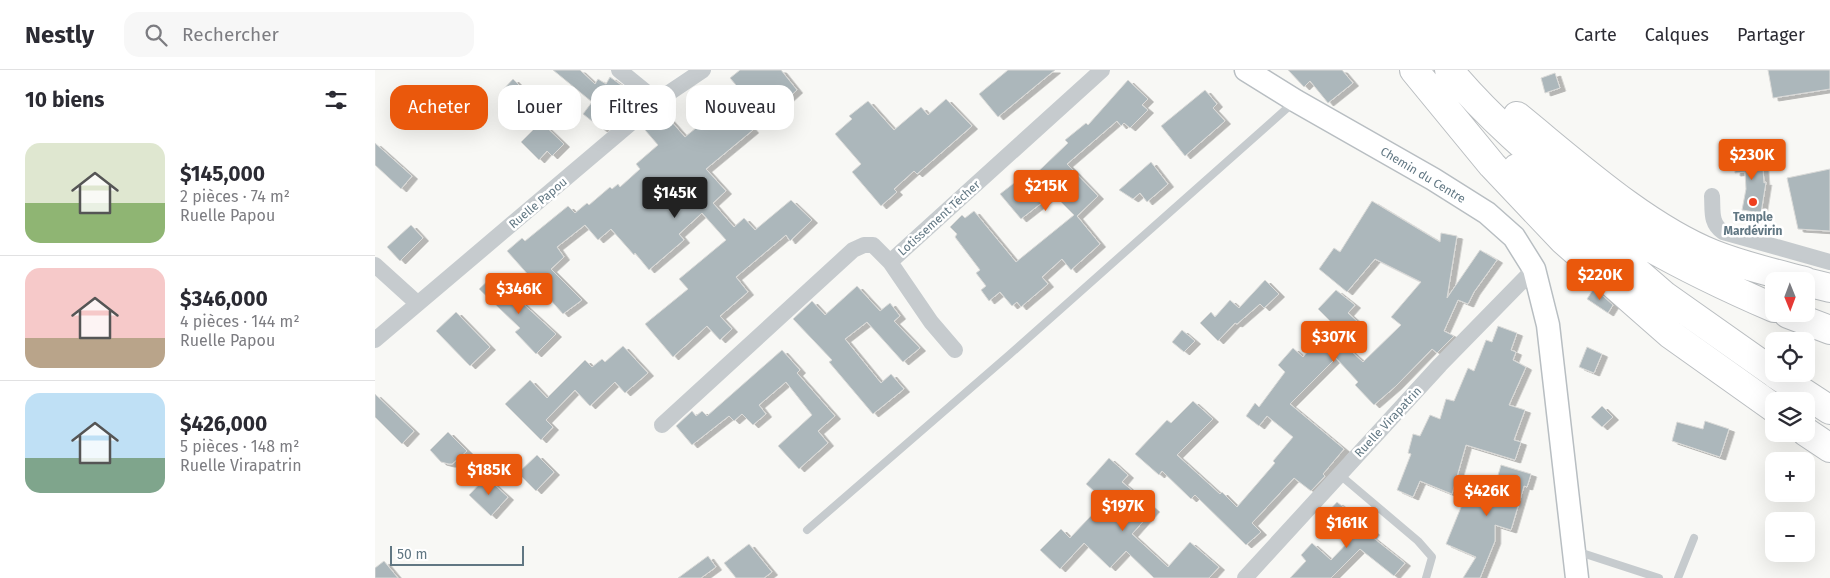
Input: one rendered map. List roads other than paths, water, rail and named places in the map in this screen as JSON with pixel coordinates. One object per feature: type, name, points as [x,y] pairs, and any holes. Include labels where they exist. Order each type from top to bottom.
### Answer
[{"type":"highway","points":[[1414,70],[1492,165],[1563,240],[1670,334],[1765,402]]},
{"type":"highway","points":[[1449,70],[1502,125],[1554,173],[1621,227],[1643,243],[1688,268],[1765,304]]},
{"type":"highway","points":[[1467,70],[1511,111],[1586,172],[1640,212],[1681,239],[1712,254],[1771,272]]},
{"type":"highway","points":[[1442,104],[1665,296],[1765,367]]},
{"type":"highway","points":[[1815,284],[1830,288]]},
{"type":"highway","points":[[1809,322],[1830,330]]},
{"type":"highway","points":[[1788,382],[1830,410]]},
{"type":"highway","points":[[1815,438],[1830,448]]},
{"type":"street","points":[[619,70],[637,85]]},
{"type":"street","name":"Ruelle Papou","points":[[676,88],[703,70]]},
{"type":"street","name":"Lotissement Técher","points":[[662,425],[853,250],[864,245],[873,245],[890,262],[1102,70]]},
{"type":"street","name":"Chemin du Centre","points":[[1246,70],[1296,101],[1433,179],[1487,213],[1514,236],[1534,269],[1548,325],[1577,578]]},
{"type":"street","name":"Ruelle Papou","points":[[375,340],[624,130]]},
{"type":"street","points":[[1712,196],[1713,220],[1723,232],[1830,262]]},
{"type":"street","points":[[890,262],[931,322],[955,350]]},
{"type":"street","points":[[375,265],[417,304]]},
{"type":"street","name":"Ruelle Virapatrin","points":[[1245,578],[1440,365],[1534,269]]},
{"type":"lane","points":[[807,530],[1296,101]]},
{"type":"lane","points":[[1340,475],[1418,541],[1432,557],[1426,578]]},
{"type":"lane","points":[[1678,578],[1694,538]]},
{"type":"lane","points":[[1574,550],[1659,578]]},
{"type":"place","name":"Temple Mardévirin","points":[[1753,202]]}]
